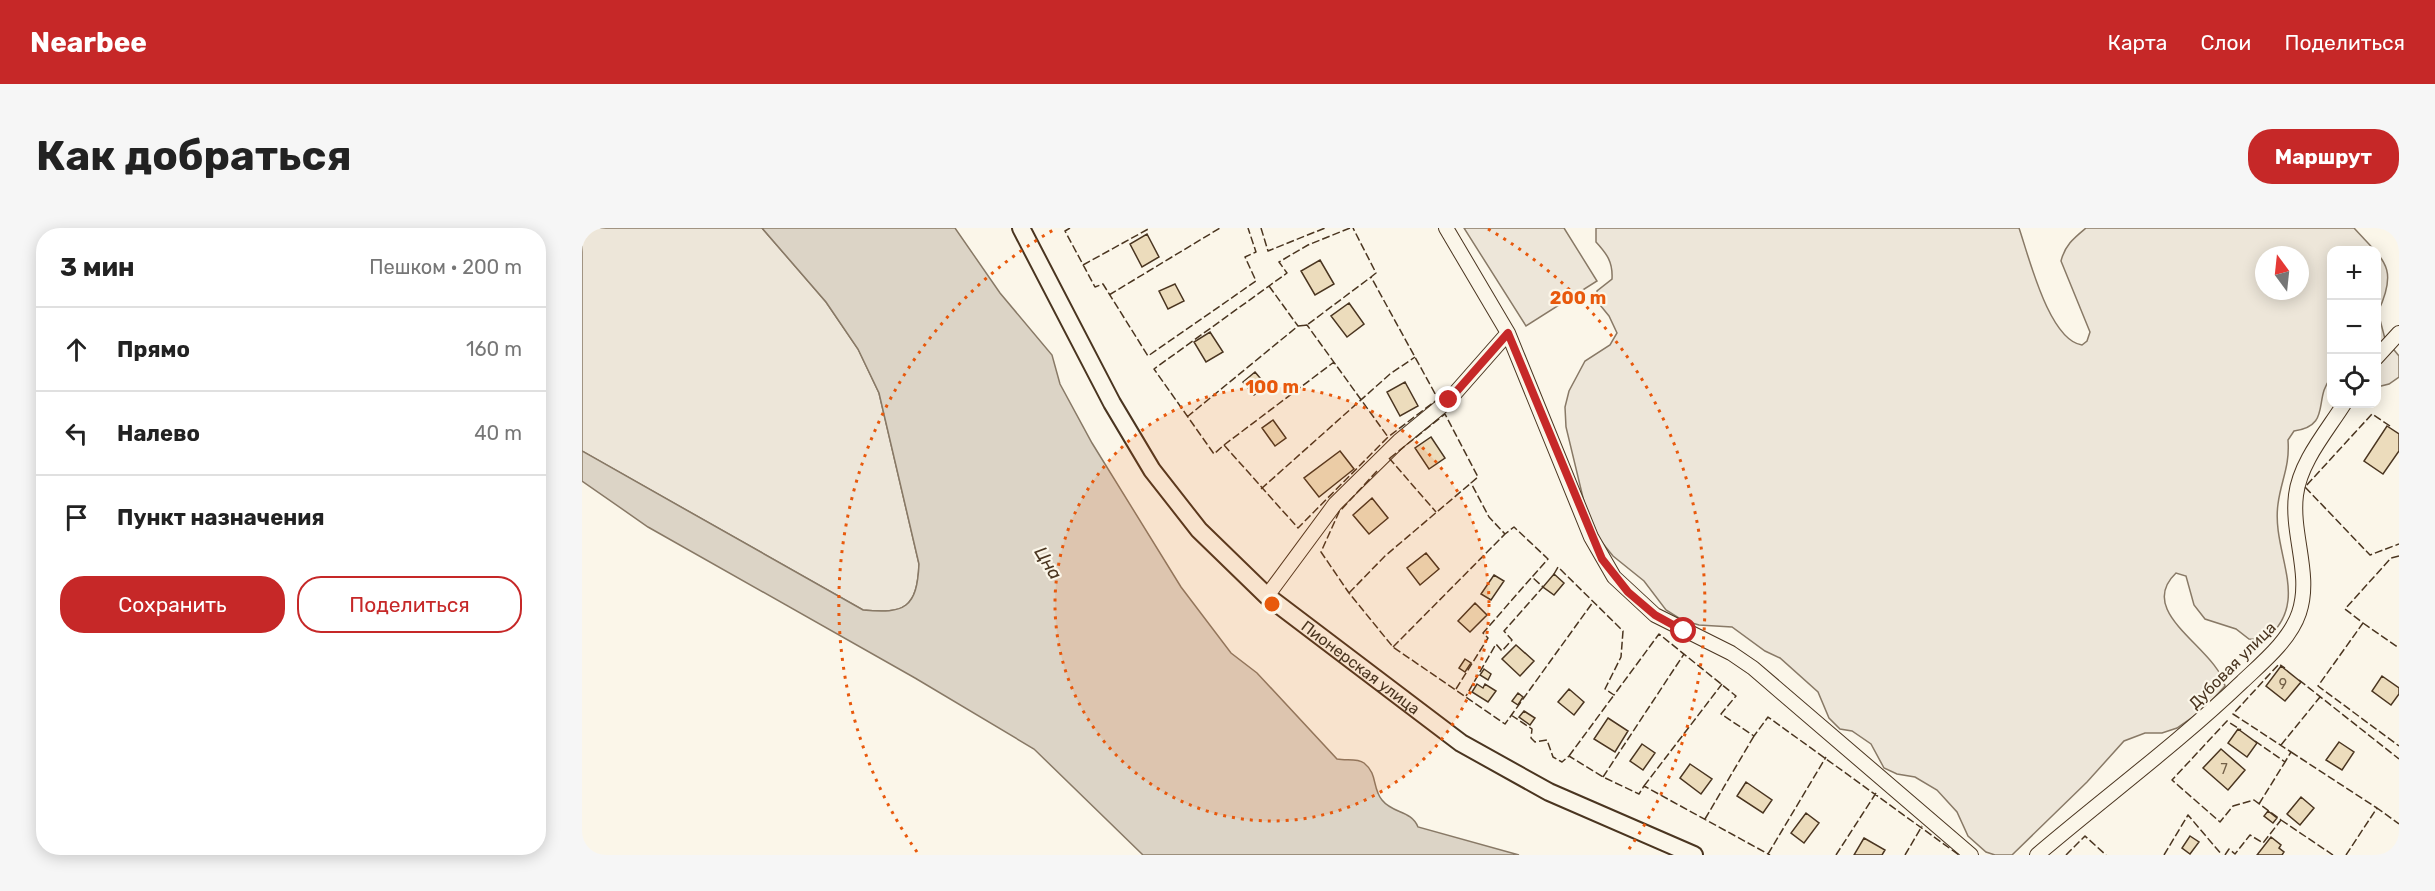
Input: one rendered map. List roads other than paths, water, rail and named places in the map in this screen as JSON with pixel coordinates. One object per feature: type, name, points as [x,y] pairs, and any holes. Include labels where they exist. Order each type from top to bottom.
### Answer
[{"type":"street","name":"Пионерская улица","points":[[1021,228],[1112,403],[1152,470],[1199,530],[1267,596],[1461,743],[1548,792],[1694,855]]},
{"type":"street","points":[[1446,228],[1508,333],[1591,537],[1614,577],[1655,615],[1731,653],[1753,668],[1971,855]]},
{"type":"street","points":[[1267,596],[1335,504],[1399,441],[1449,400],[1508,333]]},
{"type":"street","points":[[2380,354],[2399,333]]},
{"type":"street","name":"Дубовая улица","points":[[2037,855],[2216,707],[2276,648],[2291,629],[2299,613],[2303,592],[2296,512],[2300,478],[2342,408]]},
{"type":"water","name":"Цна","points":[[762,228],[955,228],[1000,293],[1052,355],[1060,384],[1092,443],[1181,587],[1231,653],[1257,673],[1337,759],[1364,763],[1373,776],[1382,800],[1391,808],[1411,818],[1418,827],[1519,855],[1143,855],[1034,749],[915,678],[648,527],[582,481],[582,451],[863,610],[899,609],[911,599],[918,579],[919,564],[879,393],[858,349],[826,302]]}]
